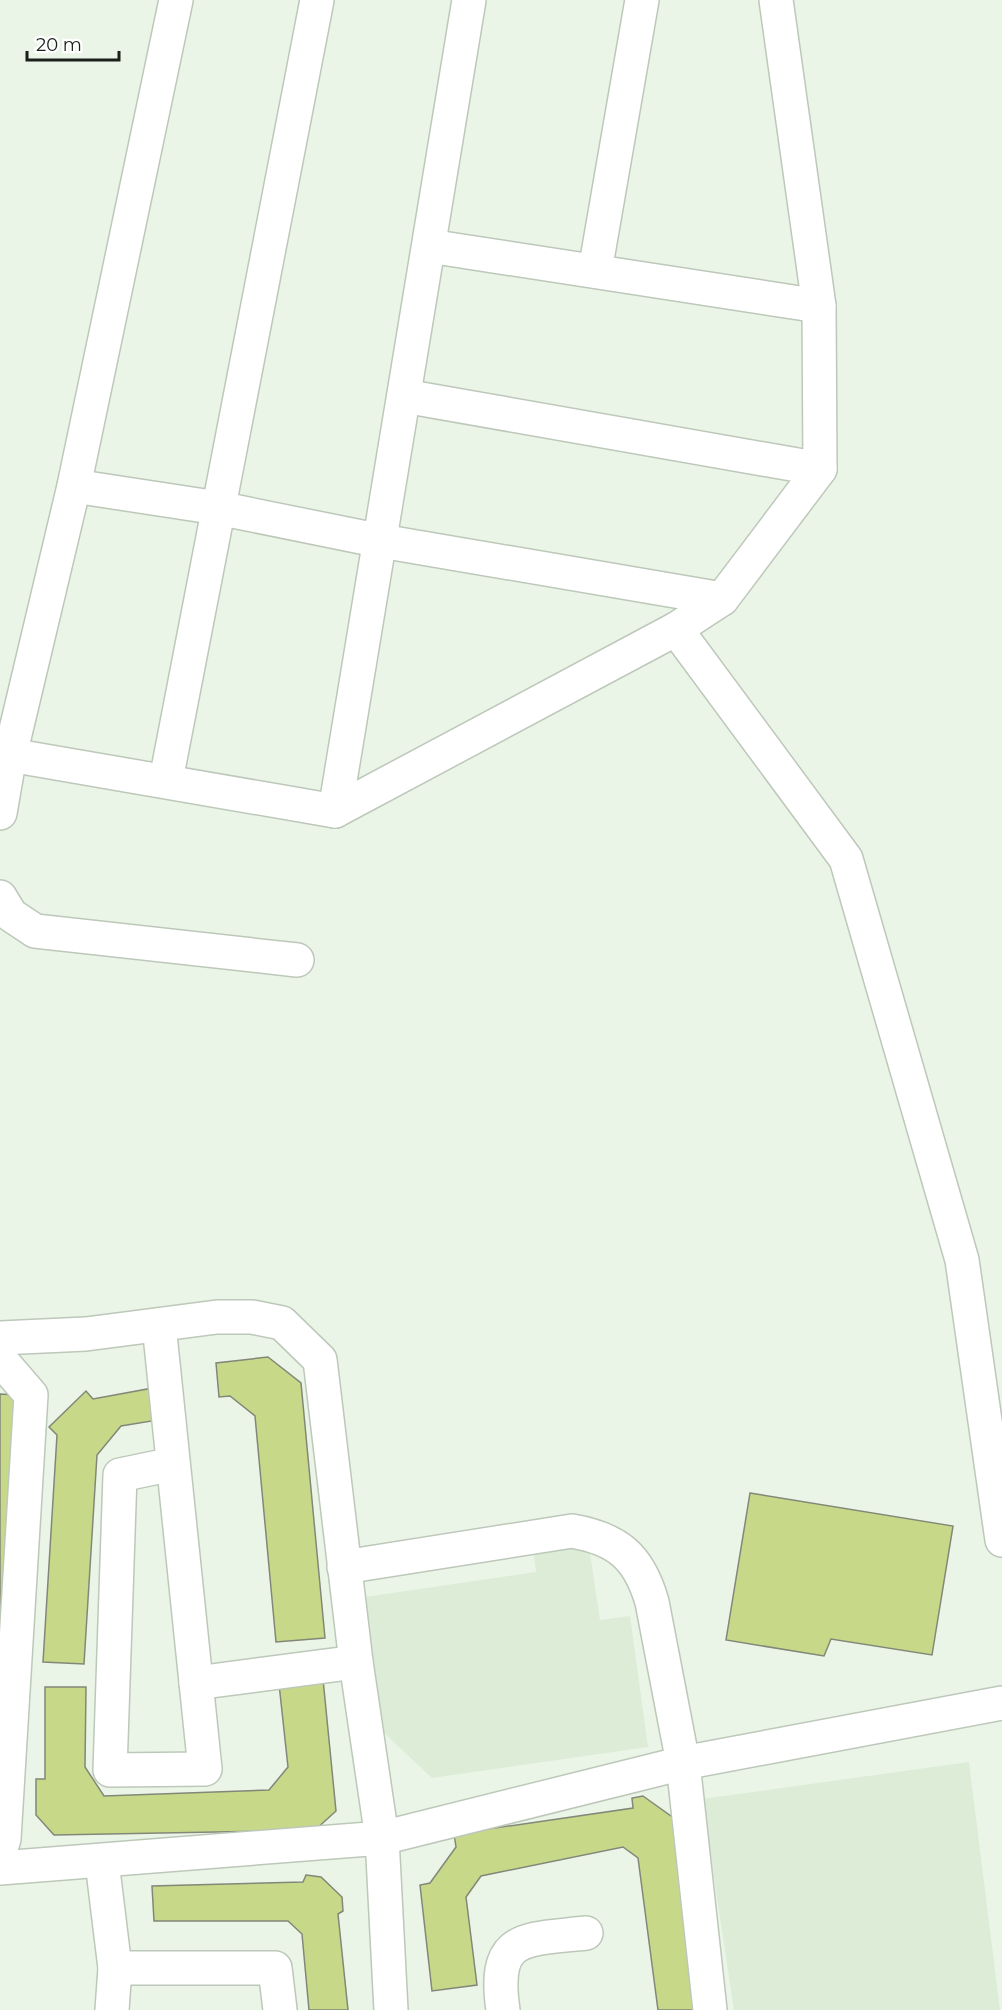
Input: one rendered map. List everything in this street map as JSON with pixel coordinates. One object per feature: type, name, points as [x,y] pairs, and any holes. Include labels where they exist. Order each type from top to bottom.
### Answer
[{"type":"street","points":[[0,813],[5,761],[74,486],[176,0]]},
{"type":"street","points":[[166,780],[317,0]]},
{"type":"street","points":[[335,811],[469,0]]},
{"type":"street","points":[[595,271],[642,0]]},
{"type":"street","points":[[5,761],[166,780],[335,811],[676,629],[722,599],[820,469],[819,306],[776,0]]},
{"type":"street","points":[[429,246],[819,306]]},
{"type":"street","points":[[404,396],[820,469]]},
{"type":"street","points":[[74,486],[218,508],[381,541],[722,599]]},
{"type":"street","points":[[676,629],[846,859],[963,1260],[1002,1540]]},
{"type":"street","points":[[0,897],[11,915],[35,931],[297,960]]},
{"type":"street","points":[[0,1338],[86,1334],[217,1317],[252,1317],[282,1323],[320,1360],[356,1662],[382,1838],[391,2010]]},
{"type":"street","points":[[159,1325],[205,1769],[110,1770],[120,1475],[173,1464]]},
{"type":"street","points":[[0,1359],[31,1395],[2,1804],[4,1839],[0,1851]]},
{"type":"street","points":[[344,1567],[572,1531],[595,1535],[616,1545],[633,1560],[645,1580],[683,1763],[710,2010]]},
{"type":"street","points":[[196,1683],[356,1662]]},
{"type":"street","points":[[0,1868],[102,1862],[382,1838],[683,1763],[1002,1703]]},
{"type":"street","points":[[102,1862],[115,1968],[112,2010]]},
{"type":"street","points":[[502,2010],[500,1971],[511,1952],[530,1940],[586,1934]]},
{"type":"street","points":[[115,1968],[275,1968],[280,2010]]},
{"type":"shaded area","points":[[588,1540],[600,1620],[630,1616],[648,1747],[432,1778],[384,1733],[365,1597],[536,1572],[533,1548]]},
{"type":"shaded area","points":[[969,1762],[1000,2010],[734,2010],[702,1799]]},
{"type":"building","points":[[268,1357],[301,1383],[325,1638],[276,1642],[255,1416],[230,1396],[219,1397],[216,1363]]},
{"type":"building","points":[[153,1388],[158,1420],[121,1426],[97,1455],[84,1664],[43,1662],[57,1435],[49,1427],[86,1391],[93,1399]]},
{"type":"building","points":[[0,1394],[16,1395],[0,1652]]},
{"type":"building","points":[[750,1493],[953,1526],[932,1655],[831,1639],[824,1656],[726,1640]]},
{"type":"building","points":[[323,1679],[336,1811],[315,1830],[54,1835],[36,1815],[36,1779],[45,1779],[45,1687],[86,1687],[85,1767],[104,1796],[269,1790],[288,1767],[279,1684]]},
{"type":"building","points":[[643,1796],[682,1824],[704,2010],[658,2010],[638,1858],[623,1847],[481,1876],[466,1897],[477,1985],[432,1991],[420,1885],[430,1883],[456,1847],[454,1834],[633,1808],[632,1798]]},
{"type":"building","points":[[306,1875],[321,1877],[342,1897],[343,1911],[338,1914],[348,2010],[309,2010],[302,1934],[288,1921],[154,1921],[152,1886],[303,1882]]}]
